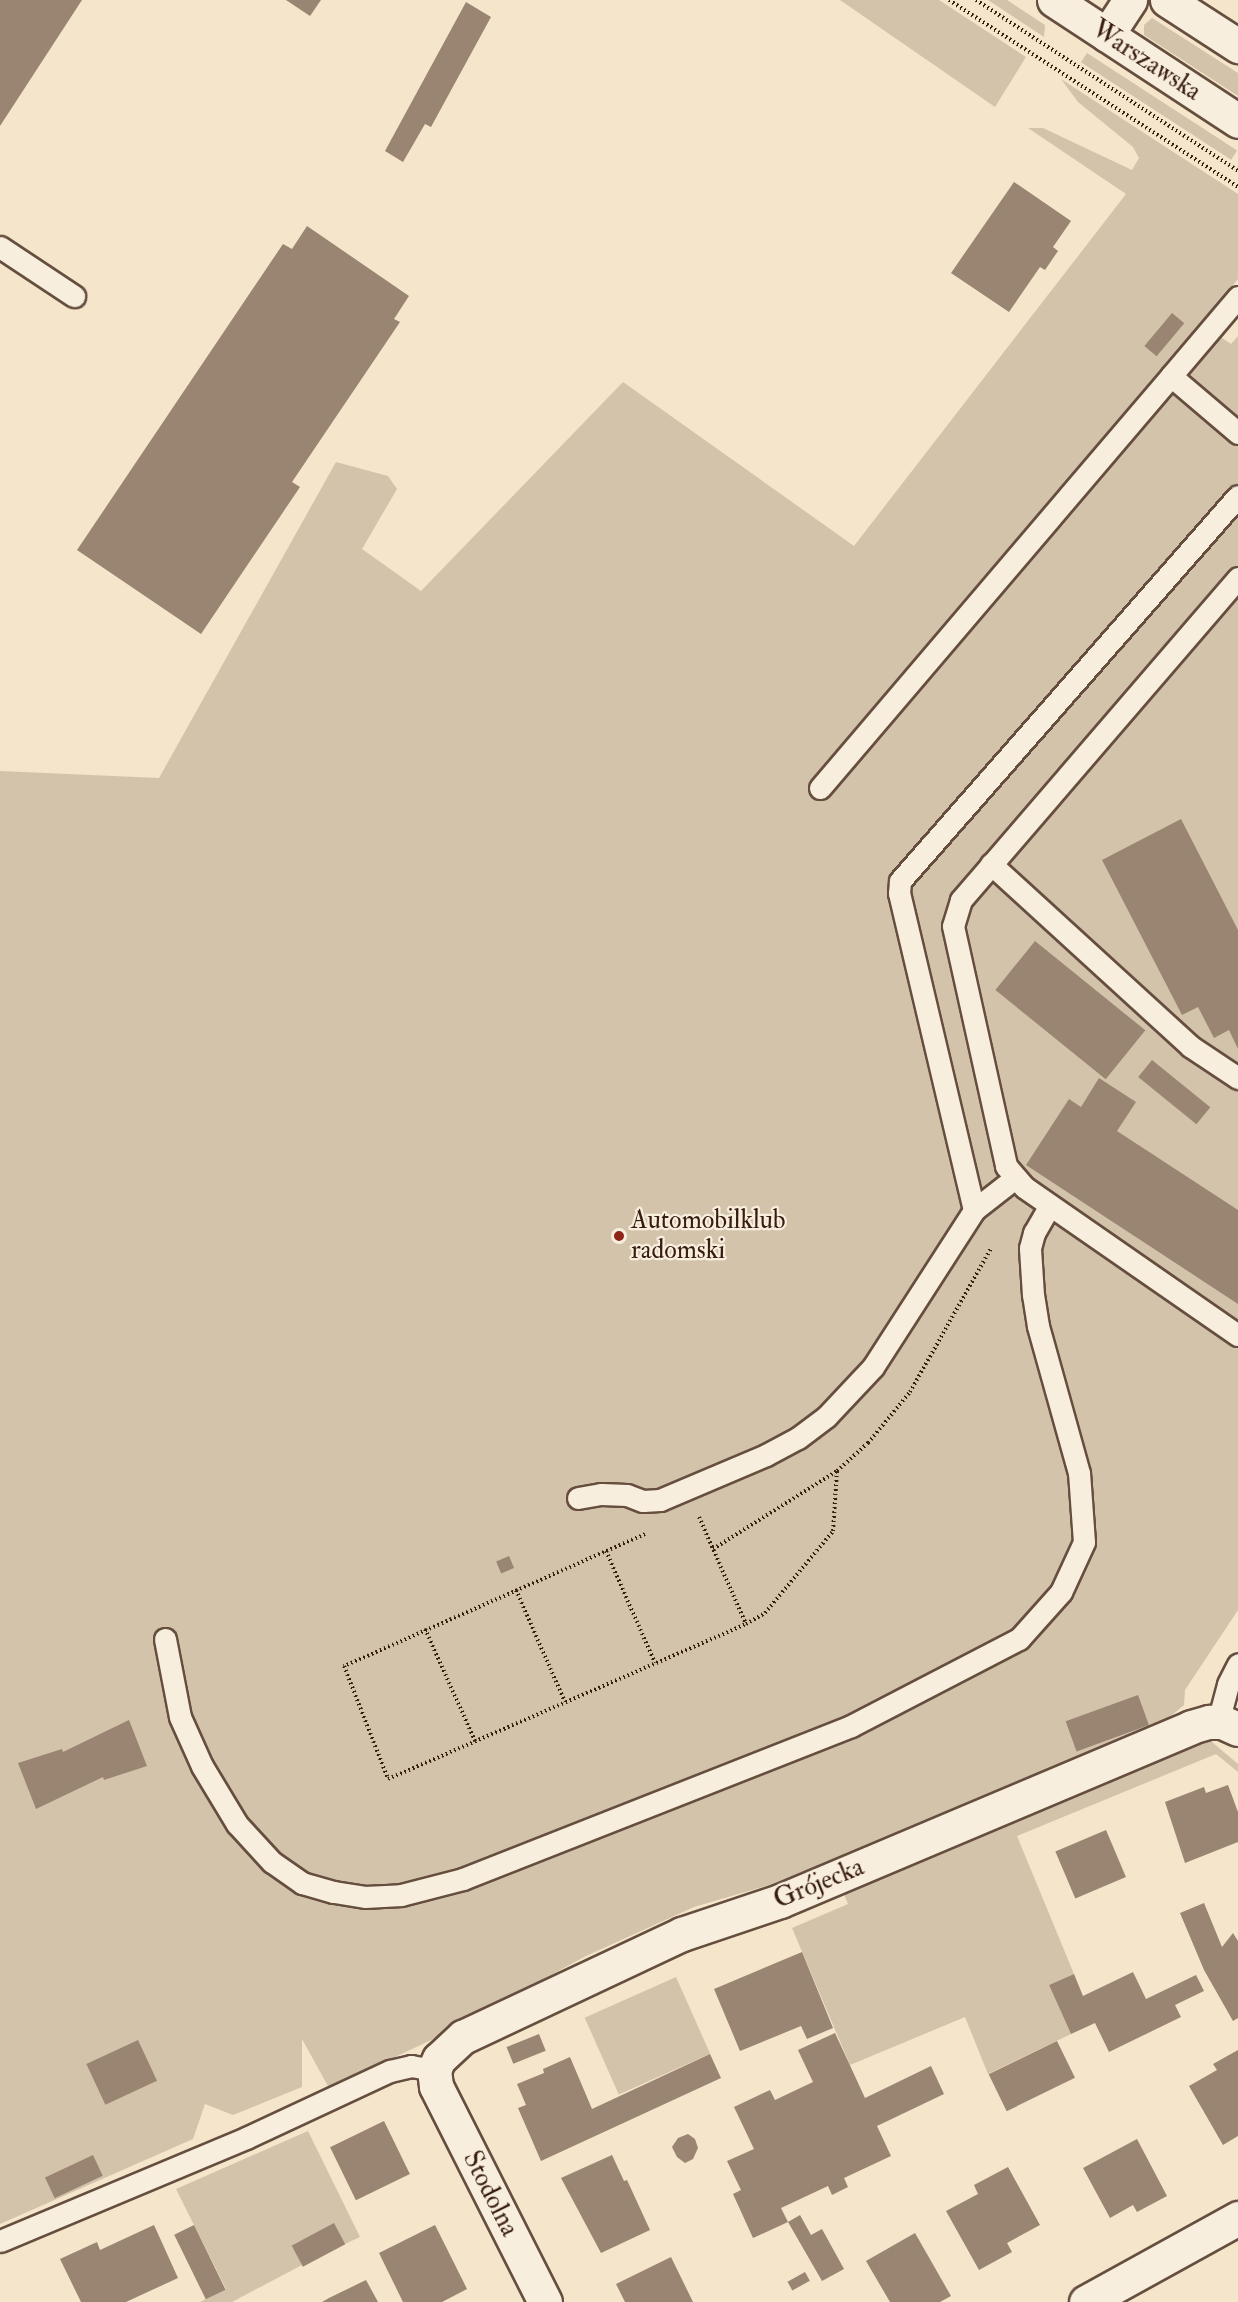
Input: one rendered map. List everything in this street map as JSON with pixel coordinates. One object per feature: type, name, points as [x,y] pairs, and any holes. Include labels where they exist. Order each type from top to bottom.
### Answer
[{"type":"street","name":"Warszawska","points":[[1054,0],[1238,122]]},
{"type":"street","points":[[1107,35],[1130,0]]},
{"type":"street","points":[[1167,0],[1238,46]]},
{"type":"street","name":"Grójecka","points":[[435,2078],[439,2059],[463,2037],[490,2022],[682,1934],[780,1901],[1191,1727],[1230,1725]]},
{"type":"street","name":"Stodolna","points":[[435,2078],[545,2302]]},
{"type":"street","points":[[1086,2302],[1238,2218]]},
{"type":"lane","points":[[0,247],[74,296]]},
{"type":"lane","points":[[820,788],[1238,297]]},
{"type":"lane","points":[[1171,376],[1238,433]]},
{"type":"lane","points":[[974,1210],[899,893],[900,881],[1238,496]]},
{"type":"lane","points":[[1238,578],[961,900],[953,926],[1006,1166],[1015,1178],[1050,1205],[1238,1335]]},
{"type":"lane","points":[[991,864],[1190,1046],[1238,1078]]},
{"type":"lane","points":[[578,1498],[601,1494],[627,1495],[643,1501],[660,1500],[766,1455],[805,1432],[834,1409],[873,1367],[974,1210],[1015,1178]]},
{"type":"lane","points":[[165,1639],[180,1717],[212,1784],[237,1824],[272,1862],[302,1883],[334,1892],[365,1897],[401,1894],[463,1879],[851,1726],[1019,1639],[1062,1592],[1084,1542],[1079,1473],[1038,1326],[1033,1295],[1029,1248],[1034,1233],[1050,1205]]},
{"type":"lane","points":[[1230,1725],[1228,1684],[1238,1664]]},
{"type":"lane","points":[[0,2241],[236,2143],[390,2071],[411,2066],[435,2078]]},
{"type":"path","points":[[949,0],[1238,186]]},
{"type":"path","points":[[976,0],[1238,171]]},
{"type":"path","points":[[646,1534],[344,1666],[388,1779],[746,1624],[765,1613],[833,1531],[837,1471]]},
{"type":"path","points":[[697,1512],[746,1624]]},
{"type":"path","points":[[606,1551],[655,1663]]},
{"type":"path","points":[[516,1590],[565,1702]]},
{"type":"path","points":[[425,1629],[475,1741]]},
{"type":"shaded area","points":[[840,0],[939,0],[1026,57],[995,107]]},
{"type":"shaded area","points":[[988,0],[1007,0],[1045,25],[1044,37]]},
{"type":"shaded area","points":[[1152,18],[1238,73],[1238,96],[1144,35],[1144,25]]},
{"type":"shaded area","points":[[1087,53],[1237,150],[1231,160],[1081,62]]},
{"type":"shaded area","name":"Automobilklub radomski","points":[[1061,79],[1238,194],[1238,279],[1202,324],[1231,344],[1238,336],[1238,1610],[1185,1690],[1184,1705],[1158,1727],[824,1869],[694,1907],[586,1956],[429,2041],[329,2088],[302,2039],[302,2087],[233,2115],[205,2104],[193,2139],[0,2224],[0,771],[159,778],[336,462],[388,476],[397,489],[362,549],[421,591],[623,382],[854,546],[1126,194],[1028,128],[1043,128],[1132,170],[1139,158],[1133,147],[1078,102]]},
{"type":"shaded area","points":[[1204,1742],[1212,1742],[1238,1764],[1238,1772],[1216,1754],[1017,1836],[1074,1974],[1049,1985],[1071,2034],[988,2074],[965,2017],[850,2065],[792,1928],[848,1904],[844,1894]]},
{"type":"shaded area","points":[[676,1977],[710,2054],[619,2094],[585,2018]]},
{"type":"shaded area","points":[[308,2131],[360,2237],[345,2244],[334,2224],[292,2245],[302,2265],[232,2302],[200,2302],[226,2289],[176,2189]]},
{"type":"building","points":[[0,0],[82,0],[0,126]]},
{"type":"building","points":[[286,0],[321,0],[310,16]]},
{"type":"building","points":[[466,2],[491,17],[431,127],[425,124],[403,162],[385,151]]},
{"type":"building","points":[[1014,182],[1071,221],[1053,247],[1058,251],[1045,270],[1040,267],[1009,312],[951,273]]},
{"type":"building","points":[[307,226],[409,296],[394,319],[400,322],[292,482],[300,487],[201,634],[77,550],[283,244],[292,249]]},
{"type":"building","points":[[1172,313],[1184,323],[1157,356],[1144,346]]},
{"type":"building","points":[[1181,819],[1238,930],[1238,1049],[1229,1030],[1214,1038],[1198,1007],[1182,1015],[1102,860]]},
{"type":"building","points":[[1035,941],[1145,1030],[1106,1079],[995,990]]},
{"type":"building","points":[[1152,1060],[1210,1107],[1196,1124],[1138,1077]]},
{"type":"building","points":[[1099,1078],[1136,1102],[1117,1131],[1238,1210],[1238,1304],[1026,1165],[1069,1099],[1081,1107]]},
{"type":"building","points":[[509,1556],[514,1568],[501,1573],[496,1561]]},
{"type":"building","points":[[1138,1695],[1149,1725],[1077,1751],[1066,1721]]},
{"type":"building","points":[[129,1720],[147,1766],[104,1780],[103,1777],[36,1809],[18,1763],[62,1749],[63,1752]]},
{"type":"building","points":[[1228,1785],[1238,1812],[1238,1842],[1185,1863],[1165,1802],[1204,1787],[1206,1793]]},
{"type":"building","points":[[1106,1830],[1126,1877],[1075,1898],[1055,1851]]},
{"type":"building","points":[[1204,1903],[1222,1947],[1233,1933],[1238,1941],[1238,2018],[1233,2021],[1204,1970],[1180,1913]]},
{"type":"building","points":[[802,1952],[833,2028],[807,2039],[801,2026],[740,2051],[714,1989]]},
{"type":"building","points":[[1133,1972],[1146,1999],[1196,1975],[1204,1991],[1175,2005],[1181,2017],[1109,2052],[1095,2023],[1071,2034],[1049,1985],[1074,1974],[1083,1996]]},
{"type":"building","points":[[835,2033],[865,2098],[931,2066],[944,2094],[877,2126],[891,2156],[844,2178],[848,2187],[832,2195],[828,2186],[781,2208],[788,2222],[753,2238],[733,2194],[741,2190],[727,2161],[754,2149],[734,2107],[770,2090],[775,2100],[813,2082],[798,2050]]},
{"type":"building","points":[[539,2034],[546,2051],[513,2064],[507,2047]]},
{"type":"building","points":[[138,2040],[157,2081],[105,2105],[86,2064]]},
{"type":"building","points":[[1057,2041],[1075,2078],[1007,2111],[989,2074]]},
{"type":"building","points":[[1238,2050],[1238,2136],[1223,2145],[1189,2086],[1217,2070],[1213,2064]]},
{"type":"building","points":[[710,2054],[721,2078],[541,2161],[518,2108],[526,2105],[517,2084],[544,2073],[543,2069],[570,2057],[592,2109]]},
{"type":"building","points":[[384,2121],[410,2174],[356,2200],[330,2147]]},
{"type":"building","points":[[688,2134],[695,2139],[698,2148],[693,2159],[685,2163],[677,2157],[672,2147],[678,2138]]},
{"type":"building","points":[[1137,2139],[1167,2196],[1137,2212],[1133,2205],[1110,2218],[1083,2168]]},
{"type":"building","points":[[93,2155],[103,2176],[55,2198],[45,2177]]},
{"type":"building","points":[[612,2155],[624,2181],[627,2180],[650,2230],[601,2253],[561,2178]]},
{"type":"building","points":[[1008,2167],[1040,2225],[1007,2243],[1012,2252],[979,2270],[946,2211],[978,2194],[974,2185]]},
{"type":"building","points":[[800,2215],[811,2235],[822,2229],[844,2269],[822,2281],[788,2222]]},
{"type":"building","points":[[334,2223],[345,2244],[303,2267],[292,2246]]},
{"type":"building","points":[[154,2225],[178,2278],[126,2302],[81,2302],[60,2259],[97,2242],[100,2250]]},
{"type":"building","points":[[194,2225],[226,2290],[206,2299],[174,2235]]},
{"type":"building","points":[[435,2225],[467,2289],[442,2302],[403,2302],[379,2253]]},
{"type":"building","points":[[915,2233],[951,2296],[940,2302],[890,2302],[866,2261]]},
{"type":"building","points":[[671,2257],[693,2302],[625,2302],[616,2284]]},
{"type":"building","points":[[805,2272],[810,2281],[792,2290],[788,2282]]},
{"type":"building","points":[[366,2280],[378,2302],[322,2302],[329,2298]]},
{"type":"place","name":"Automobilklub radomski","points":[[619,1236]]}]
